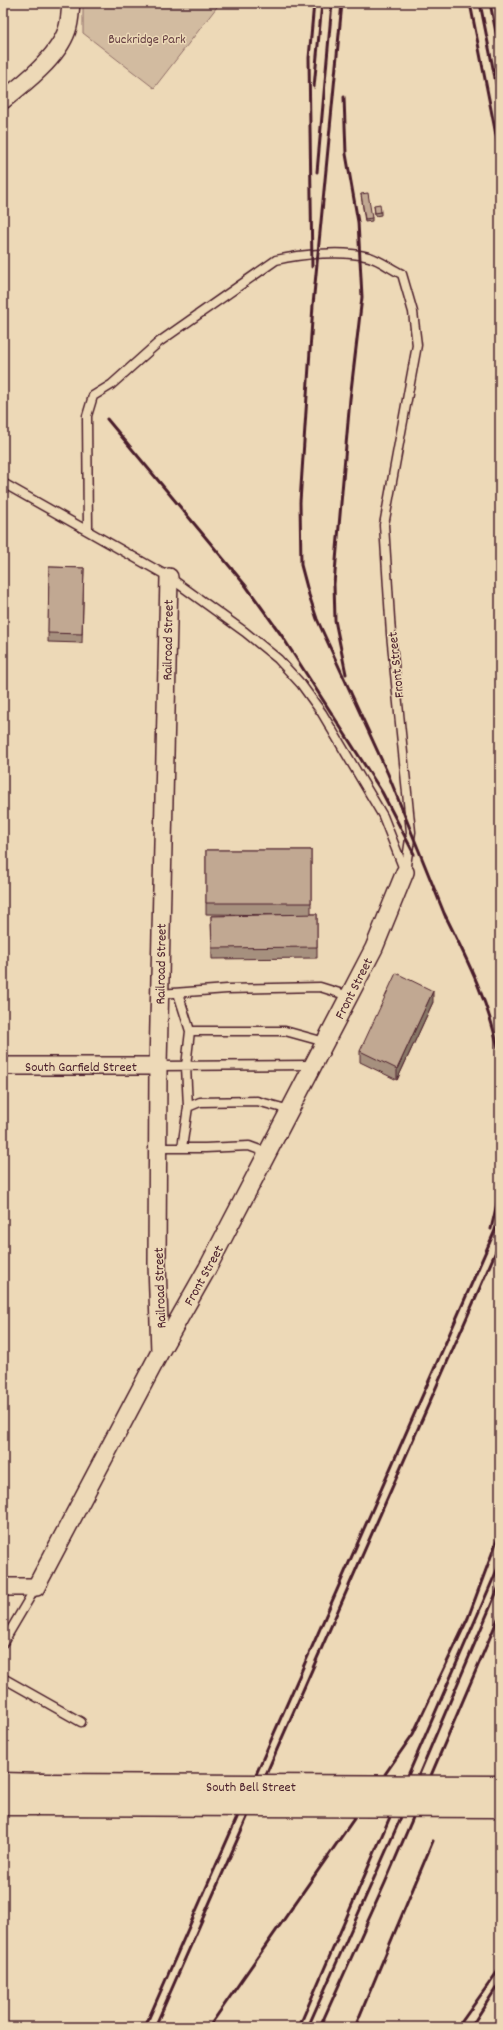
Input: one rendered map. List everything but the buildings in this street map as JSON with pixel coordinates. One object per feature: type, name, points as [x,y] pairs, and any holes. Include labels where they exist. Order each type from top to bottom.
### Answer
[{"type":"main road","name":"South Bell Street","points":[[3,1784],[38,1794],[500,1806]]},
{"type":"main road","name":"South Bell Street","points":[[3,1804],[38,1794],[500,1787]]},
{"type":"street","points":[[3,100],[42,66],[62,41],[69,24],[70,3]]},
{"type":"street","name":"Railroad Street","points":[[160,1352],[157,1264],[158,1066],[169,577]]},
{"type":"street","name":"Front Street","points":[[36,1586],[160,1352],[207,1269],[349,996],[386,921],[405,872]]},
{"type":"street","name":"South Garfield Street","points":[[3,1066],[158,1066]]},
{"type":"street","points":[[3,1586],[36,1586]]},
{"type":"lane","name":"Front Street","points":[[88,530],[87,416],[93,396],[111,385],[159,342],[276,260],[295,256],[356,255],[370,257],[402,274],[413,312],[417,345],[384,525],[391,634],[411,832],[405,872]]},
{"type":"lane","points":[[3,483],[169,577],[245,632],[278,659],[301,684],[322,713],[383,816],[405,872]]},
{"type":"lane","points":[[160,994],[320,987],[349,996]]},
{"type":"lane","points":[[178,993],[190,1031],[186,1066],[188,1107],[182,1148]]},
{"type":"lane","points":[[190,1031],[285,1031],[325,1042]]},
{"type":"lane","points":[[158,1066],[313,1065]]},
{"type":"lane","points":[[188,1107],[200,1102],[257,1101],[290,1110]]},
{"type":"lane","points":[[158,1148],[249,1146],[268,1152]]},
{"type":"lane","points":[[3,1643],[36,1586]]},
{"type":"lane","points":[[3,1678],[81,1722]]},
{"type":"green space","name":"Buckridge Park","points":[[83,3],[220,3],[154,88],[83,33]]},
{"type":"railway","points":[[312,267],[309,58],[314,3]]},
{"type":"railway","points":[[314,87],[322,3]]},
{"type":"railway","points":[[317,172],[332,3]]},
{"type":"railway","points":[[342,3],[313,305],[300,502],[301,565],[317,619],[388,774],[446,918]]},
{"type":"railway","points":[[470,3],[500,155]]},
{"type":"railway","points":[[480,3],[500,103]]},
{"type":"railway","points":[[490,3],[500,52]]},
{"type":"railway","points":[[344,97],[346,154],[358,222],[362,297],[350,399],[334,584],[335,620],[346,674]]},
{"type":"railway","points":[[107,419],[246,586],[282,636],[382,792],[414,854]]},
{"type":"railway","points":[[444,913],[477,984],[491,1020],[500,1058]]},
{"type":"railway","points":[[491,1229],[500,1191]]},
{"type":"railway","points":[[145,2027],[500,1219]]},
{"type":"railway","points":[[155,2027],[500,1242]]},
{"type":"railway","points":[[209,2027],[413,1734],[468,1618],[500,1532]]},
{"type":"railway","points":[[299,2027],[500,1563]]},
{"type":"railway","points":[[308,2027],[398,1824],[500,1584]]},
{"type":"railway","points":[[320,2027],[385,1883],[500,1614]]},
{"type":"railway","points":[[355,2027],[433,1841]]},
{"type":"railway","points":[[458,2027],[500,1968]]},
{"type":"railway","points":[[471,2027],[500,1982]]}]
